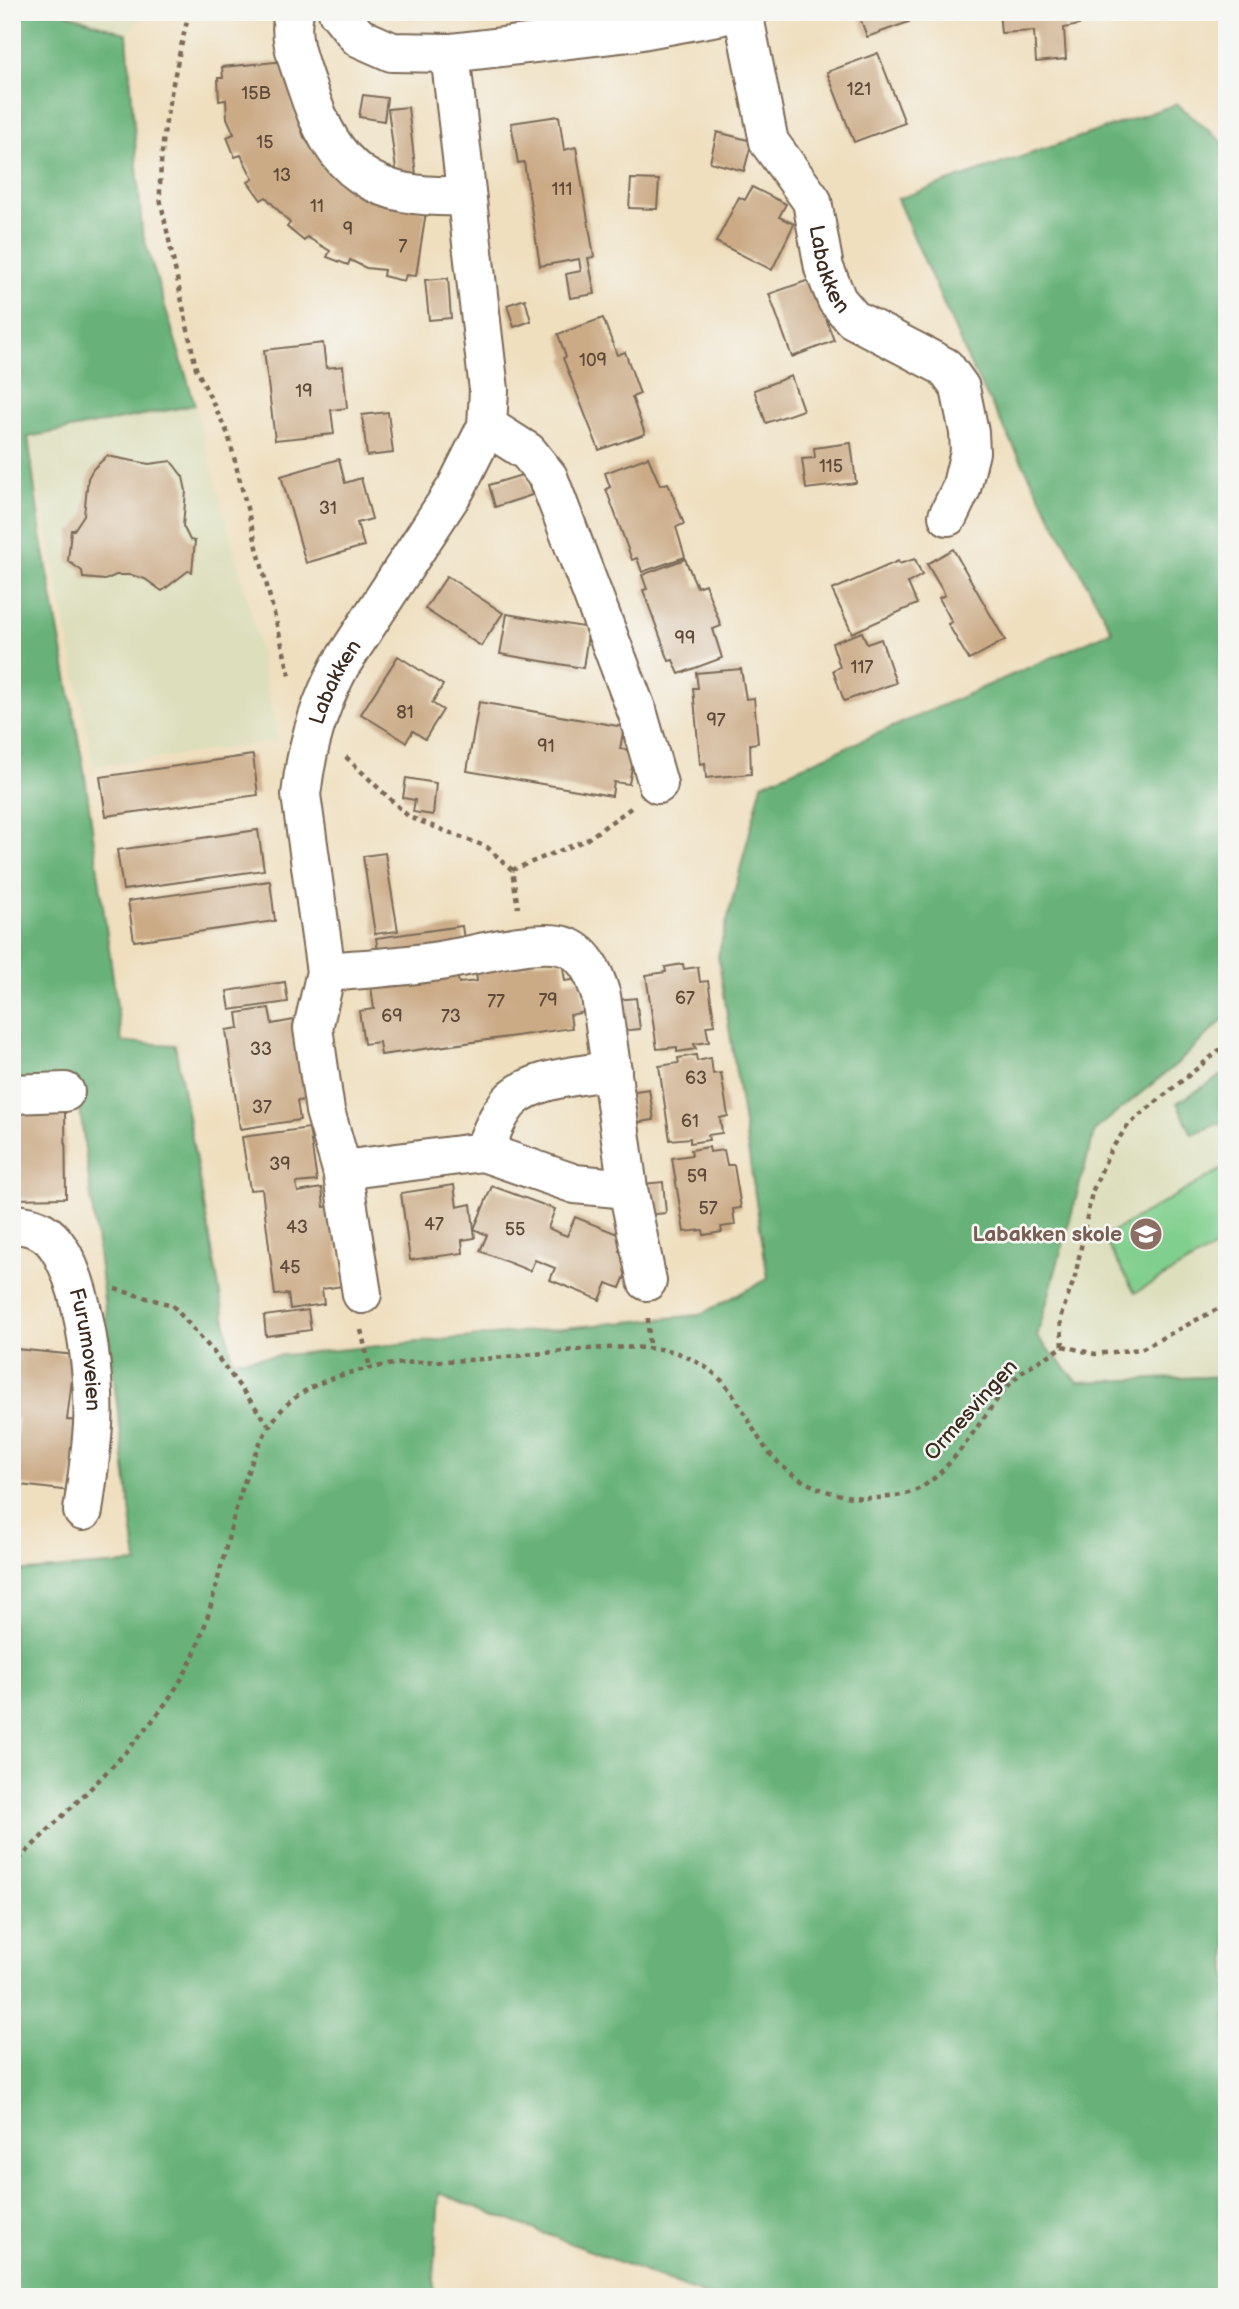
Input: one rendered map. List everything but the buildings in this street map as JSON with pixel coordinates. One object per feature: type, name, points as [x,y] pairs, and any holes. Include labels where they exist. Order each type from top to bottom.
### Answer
[{"type":"street","points":[[294,12],[290,29],[293,47],[318,124],[330,144],[358,174],[372,183],[401,192],[466,196]]},
{"type":"street","name":"Labakken","points":[[338,12],[358,37],[392,51],[450,53],[630,32],[741,12],[769,142],[811,201],[824,268],[837,300],[853,318],[945,368],[960,388],[970,452],[961,489],[948,516]]},
{"type":"street","name":"Labakken","points":[[362,1294],[342,1170],[325,1111],[313,1028],[326,972],[301,795],[304,766],[324,695],[340,666],[456,488],[488,426],[489,390],[450,53]]},
{"type":"street","points":[[488,426],[528,452],[548,477],[638,714],[658,784]]},
{"type":"street","points":[[326,972],[432,962],[523,947],[560,945],[579,954],[589,966],[601,996],[628,1189],[647,1281]]},
{"type":"street","points":[[483,1152],[498,1118],[513,1099],[531,1087],[612,1070]]},
{"type":"street","points":[[12,1094],[65,1092]]},
{"type":"street","points":[[342,1170],[483,1152],[575,1184],[628,1189]]},
{"type":"street","name":"Furumoveien","points":[[12,1224],[45,1233],[61,1251],[80,1299],[89,1357],[93,1423],[83,1511]]},
{"type":"path","points":[[189,12],[172,88],[159,169],[160,198],[196,368],[228,435],[290,676],[315,724],[409,817],[475,840],[512,870],[523,947]]},
{"type":"path","points":[[512,870],[586,840],[619,819],[658,784]]},
{"type":"path","points":[[1227,1044],[1129,1124],[1110,1151],[1092,1192],[1075,1277],[1060,1318],[1063,1346],[1095,1354],[1141,1349],[1227,1304]]},
{"type":"path","points":[[12,1867],[122,1755],[163,1707],[186,1671],[208,1625],[250,1466],[268,1424],[212,1350],[172,1305],[72,1279]]},
{"type":"path","name":"Ormesvingen","points":[[268,1424],[294,1398],[326,1380],[370,1368],[625,1349],[671,1350],[719,1376],[738,1398],[764,1446],[802,1481],[837,1495],[874,1499],[909,1494],[926,1482],[958,1455],[1020,1373],[1063,1346]]},
{"type":"shaded area","points":[[62,12],[146,12],[127,34]]},
{"type":"shaded area","points":[[195,405],[255,627],[278,741],[94,767],[28,437]]},
{"type":"shaded area","name":"Labakken skole","points":[[1227,1016],[1227,1376],[1077,1382],[1037,1337],[1095,1130],[1178,1063]]},
{"type":"green space","points":[[12,12],[62,12],[127,34],[142,231],[195,405],[28,437],[41,535],[84,770],[122,1042],[175,1045],[232,1360],[699,1315],[768,1279],[718,956],[762,784],[1112,631],[971,366],[897,199],[1177,104],[1227,146],[1227,1016],[1178,1063],[1095,1130],[1037,1337],[1078,1382],[1227,1376],[1227,2297],[710,2297],[439,2193],[433,2297],[12,2297],[12,1572],[137,1563],[77,1085],[12,1083]]},
{"type":"green space","points":[[1227,1072],[1227,1126],[1218,1124],[1192,1134],[1177,1103]]},
{"type":"green space","points":[[1226,1167],[1227,1241],[1135,1293],[1103,1237]]},
{"type":"place","name":"Labakken skole","points":[[1146,1234]]}]
